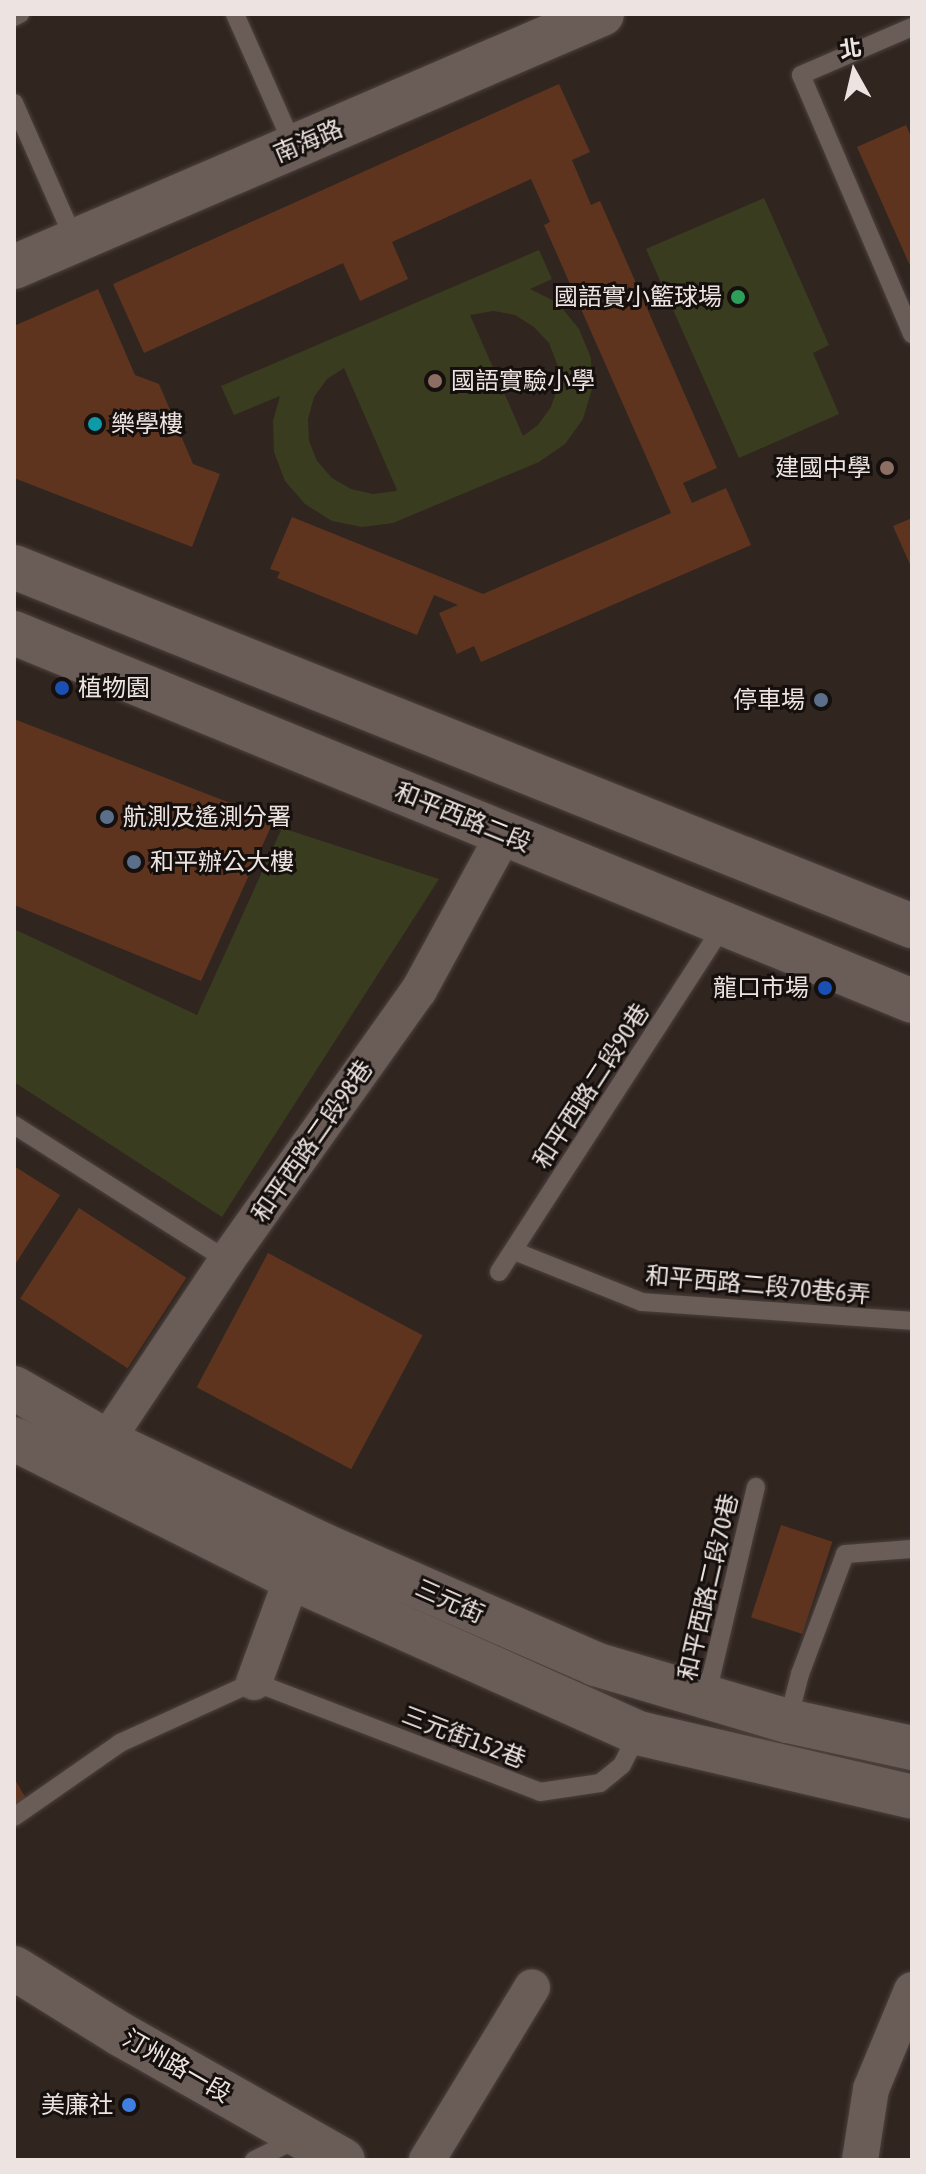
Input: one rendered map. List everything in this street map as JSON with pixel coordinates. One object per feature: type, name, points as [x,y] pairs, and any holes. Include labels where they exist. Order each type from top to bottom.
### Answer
[{"type":"street","name":"南海路","points":[[14,267],[602,14]]},
{"type":"street","points":[[14,567],[912,926]]},
{"type":"street","name":"和平西路二段","points":[[14,633],[912,1001]]},
{"type":"street","name":"和平西路二段98巷","points":[[106,1441],[227,1260],[419,990],[504,834]]},
{"type":"street","name":"三元街","points":[[14,1388],[106,1441],[337,1551],[595,1664],[788,1721],[912,1748]]},
{"type":"street","name":"三元街","points":[[14,1439],[292,1578],[638,1733],[912,1797]]},
{"type":"street","points":[[254,1682],[292,1578]]},
{"type":"street","name":"汀州路一段","points":[[14,1968],[120,2034],[343,2160]]},
{"type":"street","points":[[427,2160],[532,1987]]},
{"type":"street","points":[[860,2160],[871,2089],[912,1990]]},
{"type":"lane","points":[[14,17],[20,14]]},
{"type":"lane","points":[[235,14],[294,147]]},
{"type":"lane","points":[[912,27],[801,75],[912,334]]},
{"type":"lane","points":[[14,103],[75,241]]},
{"type":"lane","name":"和平西路二段90巷","points":[[499,1272],[723,926]]},
{"type":"lane","points":[[14,1125],[227,1260]]},
{"type":"lane","name":"和平西路二段70巷6弄","points":[[514,1251],[642,1302],[912,1321]]},
{"type":"lane","name":"和平西路二段70巷","points":[[706,1698],[756,1487]]},
{"type":"lane","points":[[788,1721],[800,1674],[845,1554],[912,1549]]},
{"type":"lane","points":[[14,1817],[120,1743],[254,1682]]},
{"type":"lane","name":"三元街152巷","points":[[254,1682],[540,1792],[600,1783],[622,1765],[638,1733]]},
{"type":"lane","points":[[254,2160],[302,2137]]},
{"type":"green space","name":"國語實小籃球場","points":[[764,198],[829,345],[813,353],[839,414],[739,458],[646,249]]},
{"type":"green space","points":[[539,250],[552,279],[530,289],[558,303],[579,329],[591,358],[592,389],[583,419],[565,444],[539,462],[393,523],[362,527],[332,521],[305,504],[285,481],[274,452],[273,421],[280,396],[234,415],[221,386]],"holes":[[[493,311],[515,315],[534,327],[549,343],[557,364],[558,386],[551,407],[538,425],[523,436],[470,315]],[[344,368],[397,490],[396,491],[373,494],[351,489],[332,478],[317,461],[309,441],[308,419],[314,397],[327,379]]]},
{"type":"green space","points":[[282,828],[439,879],[222,1217],[14,1082],[14,929],[197,1015]]},
{"type":"building","points":[[559,84],[590,152],[572,160],[591,205],[600,201],[717,468],[683,483],[692,503],[726,488],[751,545],[481,662],[474,646],[457,654],[439,613],[458,605],[434,595],[417,635],[277,578],[280,572],[270,569],[292,517],[483,594],[671,513],[544,225],[550,222],[531,179],[392,242],[408,279],[360,301],[343,263],[144,353],[113,284]]},
{"type":"building","points":[[906,125],[912,139],[912,270],[857,147]]},
{"type":"building","name":"樂學樓","points":[[98,289],[135,375],[159,384],[193,464],[220,474],[192,547],[14,478],[14,326]]},
{"type":"building","points":[[912,518],[912,569],[893,526]]},
{"type":"building","name":"和平辦公大樓","points":[[14,719],[274,820],[201,981],[14,905]]},
{"type":"building","points":[[14,1166],[60,1195],[14,1266]]},
{"type":"building","points":[[79,1208],[186,1278],[128,1368],[20,1299]]},
{"type":"building","points":[[268,1253],[423,1335],[351,1469],[197,1387]]},
{"type":"building","points":[[781,1525],[832,1542],[802,1634],[751,1617]]},
{"type":"building","points":[[14,1778],[27,1800],[14,1807]]},
{"type":"place","name":"國語實小籃球場","points":[[738,297]]},
{"type":"place","name":"國語實驗小學","points":[[435,381]]},
{"type":"place","name":"樂學樓","points":[[95,424]]},
{"type":"place","name":"建國中學","points":[[887,468]]},
{"type":"place","name":"植物園","points":[[62,688]]},
{"type":"place","name":"停車場","points":[[821,700]]},
{"type":"place","name":"航測及遙測分署","points":[[107,817]]},
{"type":"place","name":"和平辦公大樓","points":[[134,862]]},
{"type":"place","name":"龍口市場","points":[[825,988]]},
{"type":"place","name":"美廉社","points":[[129,2105]]}]
